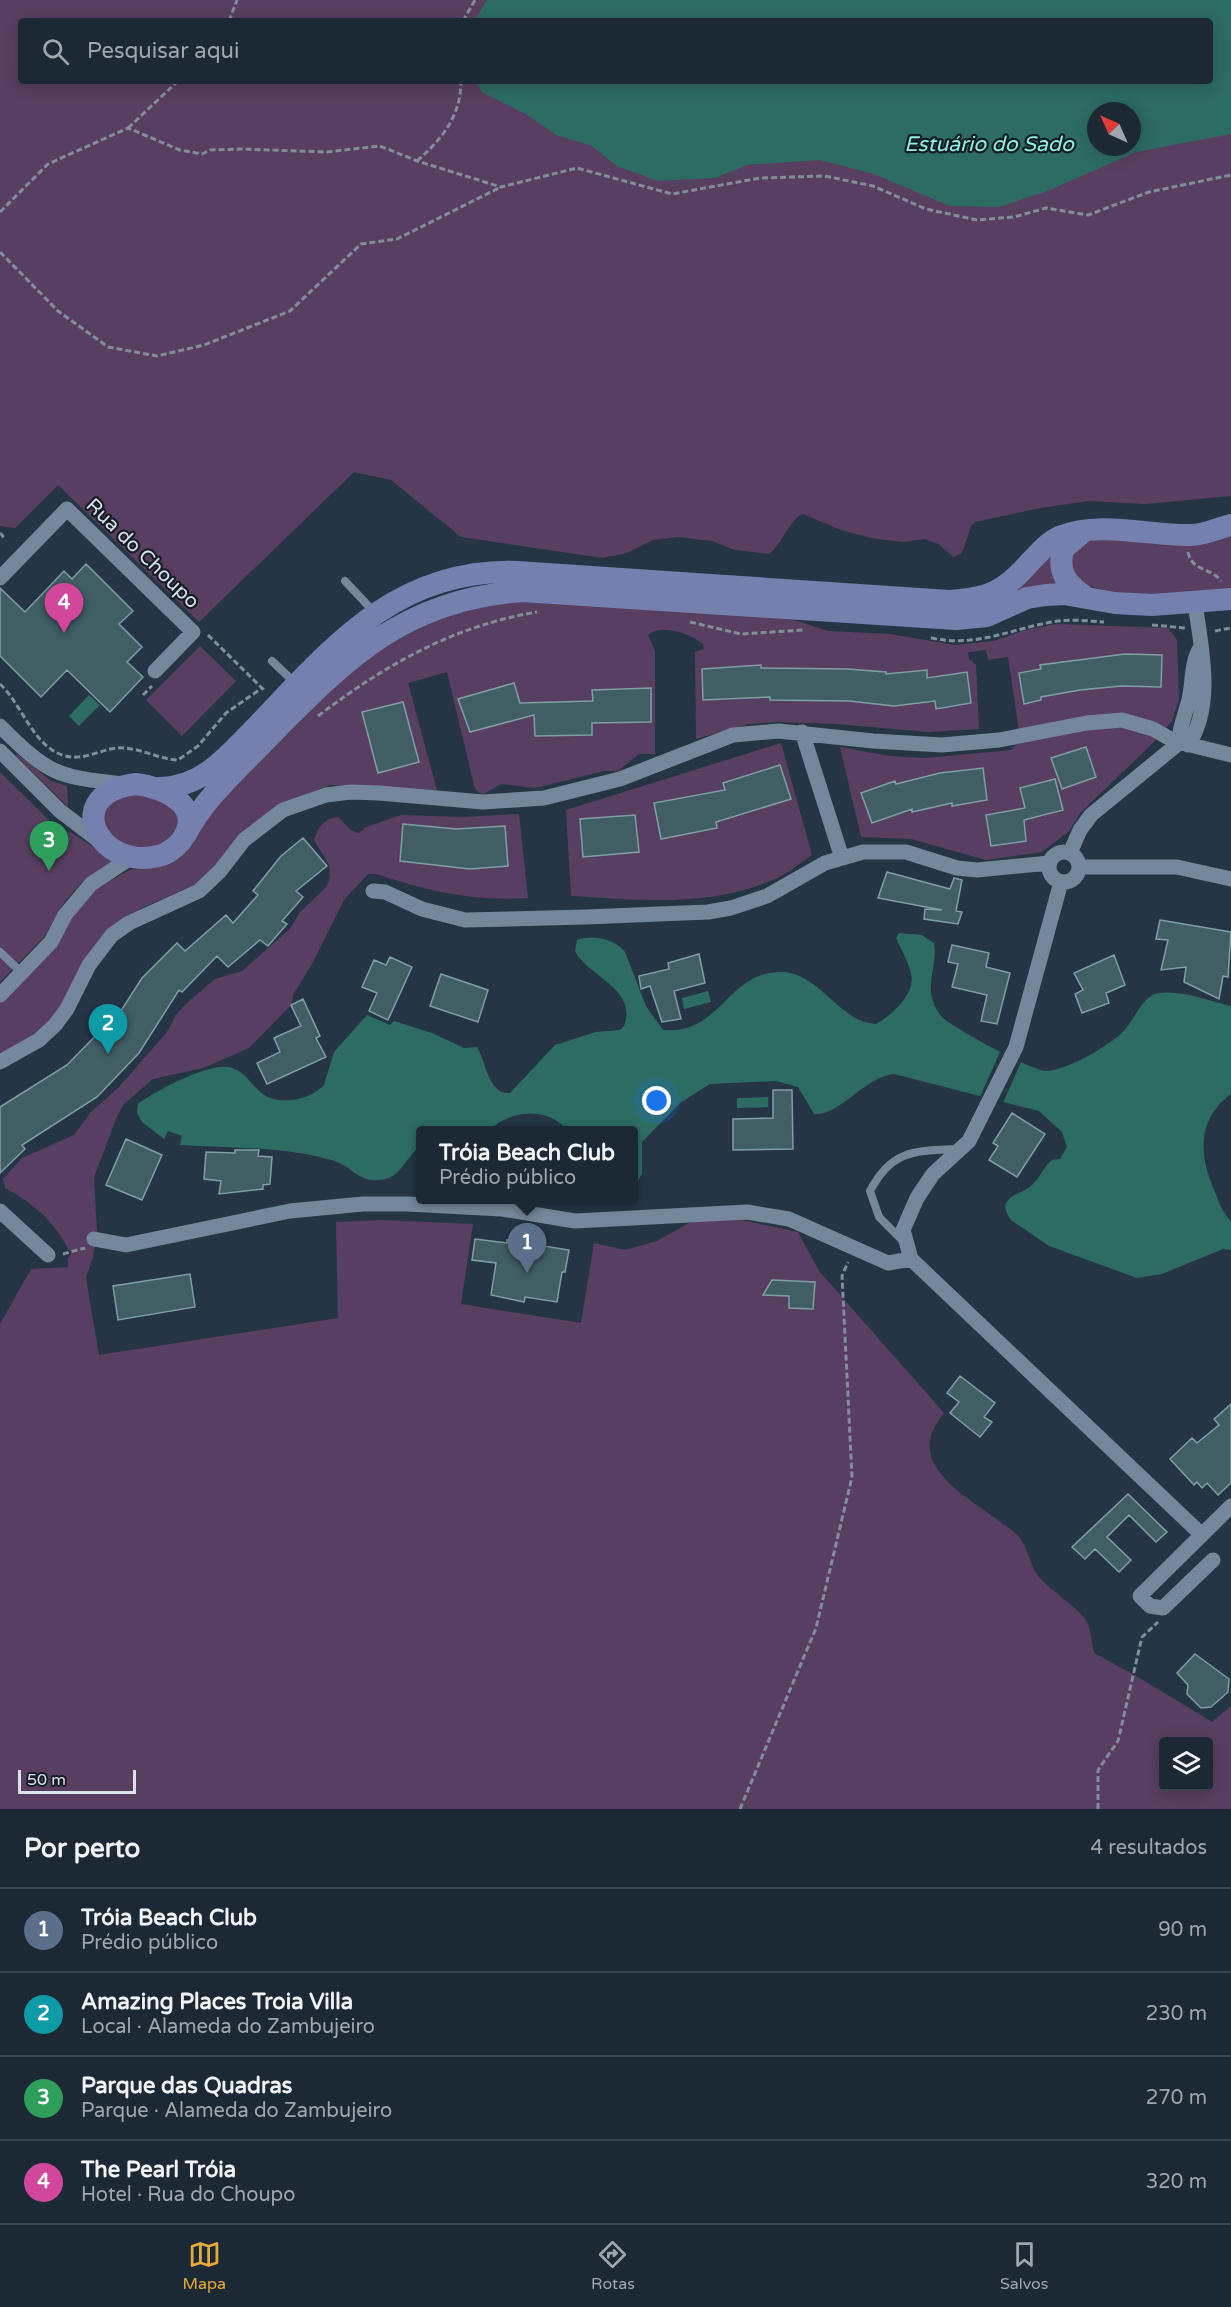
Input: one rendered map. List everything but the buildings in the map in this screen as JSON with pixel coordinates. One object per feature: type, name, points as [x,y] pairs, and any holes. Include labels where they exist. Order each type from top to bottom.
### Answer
[{"type":"main road","points":[[1229,599],[1195,603],[1143,604],[1088,599],[1064,594],[1046,595],[1027,598],[987,616],[957,619],[522,591],[464,599],[434,609],[375,640],[326,678],[205,804],[186,834],[170,852],[158,856],[132,857],[108,847],[95,830],[92,818],[94,809],[108,792],[129,785],[177,787],[208,774],[330,649],[375,613],[413,592],[444,580],[494,572],[949,601],[971,600],[994,594],[1012,583],[1042,549],[1056,538],[1074,531],[1203,534],[1231,525]]},
{"type":"main road","points":[[1088,599],[1071,587],[1061,569],[1061,558],[1063,549],[1097,530]]},
{"type":"main road","points":[[161,788],[186,810],[190,821],[186,834]]},
{"type":"street","name":"Rua do Choupo","points":[[0,578],[67,509],[193,632],[157,675]]},
{"type":"street","points":[[1070,853],[1080,830],[1091,816],[1183,744],[1198,722],[1205,679],[1204,655],[1200,648],[1195,603]]},
{"type":"street","points":[[0,1062],[39,1040],[55,1025],[89,965],[112,935],[129,923],[199,891],[220,871],[244,840],[284,810],[326,795],[351,792],[471,802],[544,798],[620,778],[733,735],[762,731],[802,732],[873,741],[942,745],[999,740],[1097,722],[1122,720],[1153,729],[1183,744],[1231,755]]},
{"type":"street","points":[[0,726],[45,767],[61,775],[129,785]]},
{"type":"street","points":[[802,732],[842,858]]},
{"type":"street","points":[[0,751],[73,823],[108,847]]},
{"type":"street","points":[[373,891],[385,892],[442,915],[476,920],[708,912],[751,903],[787,886],[825,863],[863,852],[906,852],[957,868],[977,870],[1049,863]]},
{"type":"street","points":[[1070,853],[1077,859],[1079,867],[1075,878],[1061,882],[1050,875],[1049,863],[1056,854],[1070,853]]},
{"type":"street","points":[[0,995],[51,942],[65,915],[91,884],[132,857]]},
{"type":"street","points":[[1079,867],[1177,867],[1231,879]]},
{"type":"street","points":[[1061,882],[1016,1047],[969,1141],[933,1174],[917,1198],[903,1230],[909,1251],[1202,1535]]},
{"type":"street","points":[[94,1239],[126,1245],[290,1211],[363,1204],[408,1204],[502,1209],[575,1221],[747,1212],[789,1219],[888,1263],[909,1251]]},
{"type":"street","points":[[0,1211],[48,1255]]},
{"type":"street","points":[[1213,1560],[1163,1608],[1150,1606],[1140,1596],[1231,1506]]},
{"type":"lane","points":[[345,581],[375,613]]},
{"type":"lane","points":[[272,661],[296,685]]},
{"type":"lane","points":[[0,715],[20,746]]},
{"type":"lane","points":[[0,952],[22,973]]},
{"type":"lane","points":[[909,1251],[879,1217],[870,1191],[879,1174],[897,1157],[924,1151],[960,1148]]},
{"type":"path","points":[[230,18],[237,0]]},
{"type":"path","points":[[465,18],[476,0]]},
{"type":"path","points":[[0,212],[48,164],[128,128],[175,84]]},
{"type":"path","points":[[417,161],[435,145],[458,111],[461,84]]},
{"type":"path","points":[[128,128],[180,150],[202,154],[210,150],[327,152],[380,146],[417,161],[501,187]]},
{"type":"path","points":[[0,252],[58,311],[108,347],[157,356],[204,345],[290,311],[361,244],[397,239],[501,187],[577,168],[672,194],[760,178],[825,176],[873,186],[926,209],[977,220],[1014,217],[1046,208],[1088,215],[1149,192],[1231,175]]},
{"type":"path","points":[[0,533],[3,536],[0,538]]},
{"type":"path","points":[[1176,535],[1191,563],[1218,577],[1229,599]]},
{"type":"path","points":[[312,721],[359,685],[429,645],[501,619],[545,610]]},
{"type":"path","points":[[927,637],[964,642],[983,640],[1060,621],[1114,622]]},
{"type":"path","points":[[687,622],[741,634],[809,630]]},
{"type":"path","points":[[1146,625],[1199,630],[1231,628]]},
{"type":"path","points":[[205,633],[278,704]]},
{"type":"path","points":[[143,695],[157,675]]},
{"type":"path","points":[[0,684],[39,737],[52,750],[67,756],[82,757],[124,748],[178,760],[198,746],[226,713],[262,688]]},
{"type":"path","points":[[48,1255],[71,1254],[87,1248],[94,1239]]},
{"type":"path","points":[[740,1809],[816,1628],[852,1477],[842,1276],[854,1249]]},
{"type":"path","points":[[1098,1809],[1098,1770],[1118,1741],[1142,1637],[1157,1624],[1163,1608]]},
{"type":"shaded area","points":[[0,0],[847,0],[912,18],[18,18],[18,84],[1213,84],[1213,81],[1231,78],[1231,496],[1145,504],[1089,501],[1040,508],[975,522],[971,526],[962,553],[954,557],[938,544],[925,539],[902,542],[871,538],[841,530],[803,514],[795,520],[770,554],[735,550],[712,541],[677,537],[653,540],[627,553],[603,558],[461,537],[391,480],[354,472],[199,622],[58,485],[15,528],[0,526]]},
{"type":"shaded area","points":[[1231,536],[1231,589],[1172,594],[1114,592],[1077,582],[1068,558],[1083,540]]},
{"type":"shaded area","points":[[1051,552],[1060,586],[1011,594],[1032,577]]},
{"type":"shaded area","points":[[515,600],[788,618],[828,631],[891,634],[954,645],[994,641],[1022,631],[1056,624],[1168,628],[1177,640],[1179,699],[1172,721],[1151,745],[1081,812],[1069,831],[1042,852],[986,860],[911,839],[861,837],[840,747],[890,756],[925,758],[1011,750],[1019,741],[1019,731],[1008,657],[988,660],[986,650],[968,652],[969,659],[976,665],[979,729],[929,732],[836,724],[778,722],[749,724],[696,739],[695,652],[704,649],[703,644],[676,631],[660,630],[648,635],[655,651],[655,754],[639,754],[618,771],[604,771],[535,788],[501,784],[482,795],[475,789],[447,672],[408,683],[438,794],[385,787],[330,785],[287,802],[201,882],[144,907],[118,922],[47,1025],[25,1043],[0,1057],[0,1002],[75,910],[98,887],[130,870],[143,868],[212,810],[359,662],[438,617]]},
{"type":"shaded area","points":[[200,646],[236,681],[182,736],[146,700]]},
{"type":"shaded area","points":[[781,743],[812,855],[777,878],[752,888],[727,894],[676,900],[571,896],[566,810]]},
{"type":"shaded area","points":[[17,754],[51,781],[67,786],[68,807],[16,756]]},
{"type":"shaded area","points":[[0,772],[58,829],[72,833],[115,861],[82,882],[65,901],[45,936],[0,982]]},
{"type":"shaded area","points":[[123,795],[159,795],[181,820],[174,832],[158,845],[139,848],[119,841],[107,835],[101,811]]},
{"type":"shaded area","points":[[519,814],[528,898],[470,897],[368,874],[344,900],[313,962],[293,995],[291,1005],[249,1048],[203,1068],[153,1079],[124,1104],[94,1177],[97,1233],[93,1257],[86,1278],[99,1355],[338,1318],[336,1222],[381,1220],[473,1224],[461,1304],[581,1323],[594,1243],[625,1250],[657,1241],[689,1223],[727,1217],[798,1232],[819,1271],[944,1413],[932,1433],[930,1451],[936,1468],[965,1497],[1020,1538],[1037,1574],[1084,1617],[1094,1653],[1212,1722],[1231,1706],[1231,1809],[0,1809],[0,1324],[31,1269],[68,1267],[68,1258],[71,1254],[51,1223],[35,1207],[5,1188],[3,1179],[22,1158],[74,1135],[91,1112],[118,1088],[167,1032],[176,1015],[188,1002],[215,979],[242,971],[290,929],[300,912],[326,887],[330,878],[329,865],[314,840],[317,831],[325,822],[338,817],[351,830],[359,833],[366,827],[401,815],[463,817]]},
{"type":"water","name":"Estuário do Sado","points":[[487,0],[1231,0],[1231,134],[1141,151],[1141,102],[1087,102],[1087,156],[1127,156],[1050,190],[999,207],[950,206],[874,174],[820,160],[747,165],[715,178],[658,181],[617,166],[592,146],[556,135],[526,114],[482,92],[477,84],[1213,84],[1213,18],[476,18]]},
{"type":"water","points":[[89,695],[100,705],[79,726],[69,716]]},
{"type":"water","points":[[899,933],[922,935],[934,943],[935,958],[931,994],[934,1005],[942,1017],[993,1048],[1047,1071],[1065,1067],[1083,1059],[1116,1038],[1127,1027],[1145,1001],[1155,994],[1183,994],[1231,1006],[1231,1094],[1211,1115],[1206,1127],[1204,1152],[1218,1200],[1231,1221],[1231,1250],[1223,1249],[1162,1274],[1137,1278],[1049,1246],[1011,1220],[1005,1206],[1012,1197],[1034,1183],[1052,1160],[1060,1159],[1067,1147],[1062,1132],[1039,1111],[894,1074],[872,1082],[833,1109],[814,1114],[798,1087],[776,1081],[710,1084],[680,1103],[642,1142],[642,1174],[638,1180],[638,1126],[563,1126],[550,1117],[528,1114],[507,1118],[495,1126],[416,1126],[416,1150],[401,1168],[389,1178],[370,1180],[339,1163],[312,1155],[256,1148],[180,1145],[182,1136],[168,1131],[164,1139],[142,1122],[137,1113],[138,1104],[156,1092],[194,1074],[219,1067],[237,1070],[268,1097],[291,1100],[309,1096],[324,1085],[334,1052],[367,1015],[390,1025],[394,1021],[432,1033],[464,1048],[477,1047],[492,1083],[497,1089],[510,1093],[555,1045],[596,1032],[620,1030],[624,1026],[626,1013],[624,1002],[618,992],[581,960],[575,951],[577,940],[583,938],[610,941],[625,952],[646,1006],[663,1030],[683,1029],[698,1023],[712,1014],[748,982],[763,975],[781,972],[795,974],[807,980],[851,1015],[876,1024],[901,1003],[912,981],[911,973],[896,938]]},
{"type":"water","points":[[708,991],[711,1002],[684,1009],[682,998]]},
{"type":"water","points":[[768,1097],[768,1107],[737,1108],[737,1098]]},
{"type":"pier","points":[[1001,1050],[1022,1060],[1002,1105],[980,1097]]},
{"type":"place","name":"The Pearl Tróia","points":[[64,633]]},
{"type":"place","name":"Parque das Quadras","points":[[49,871]]},
{"type":"place","name":"Amazing Places Troia Villa","points":[[108,1054]]},
{"type":"place","name":"Tróia Beach Club","points":[[527,1273]]}]
